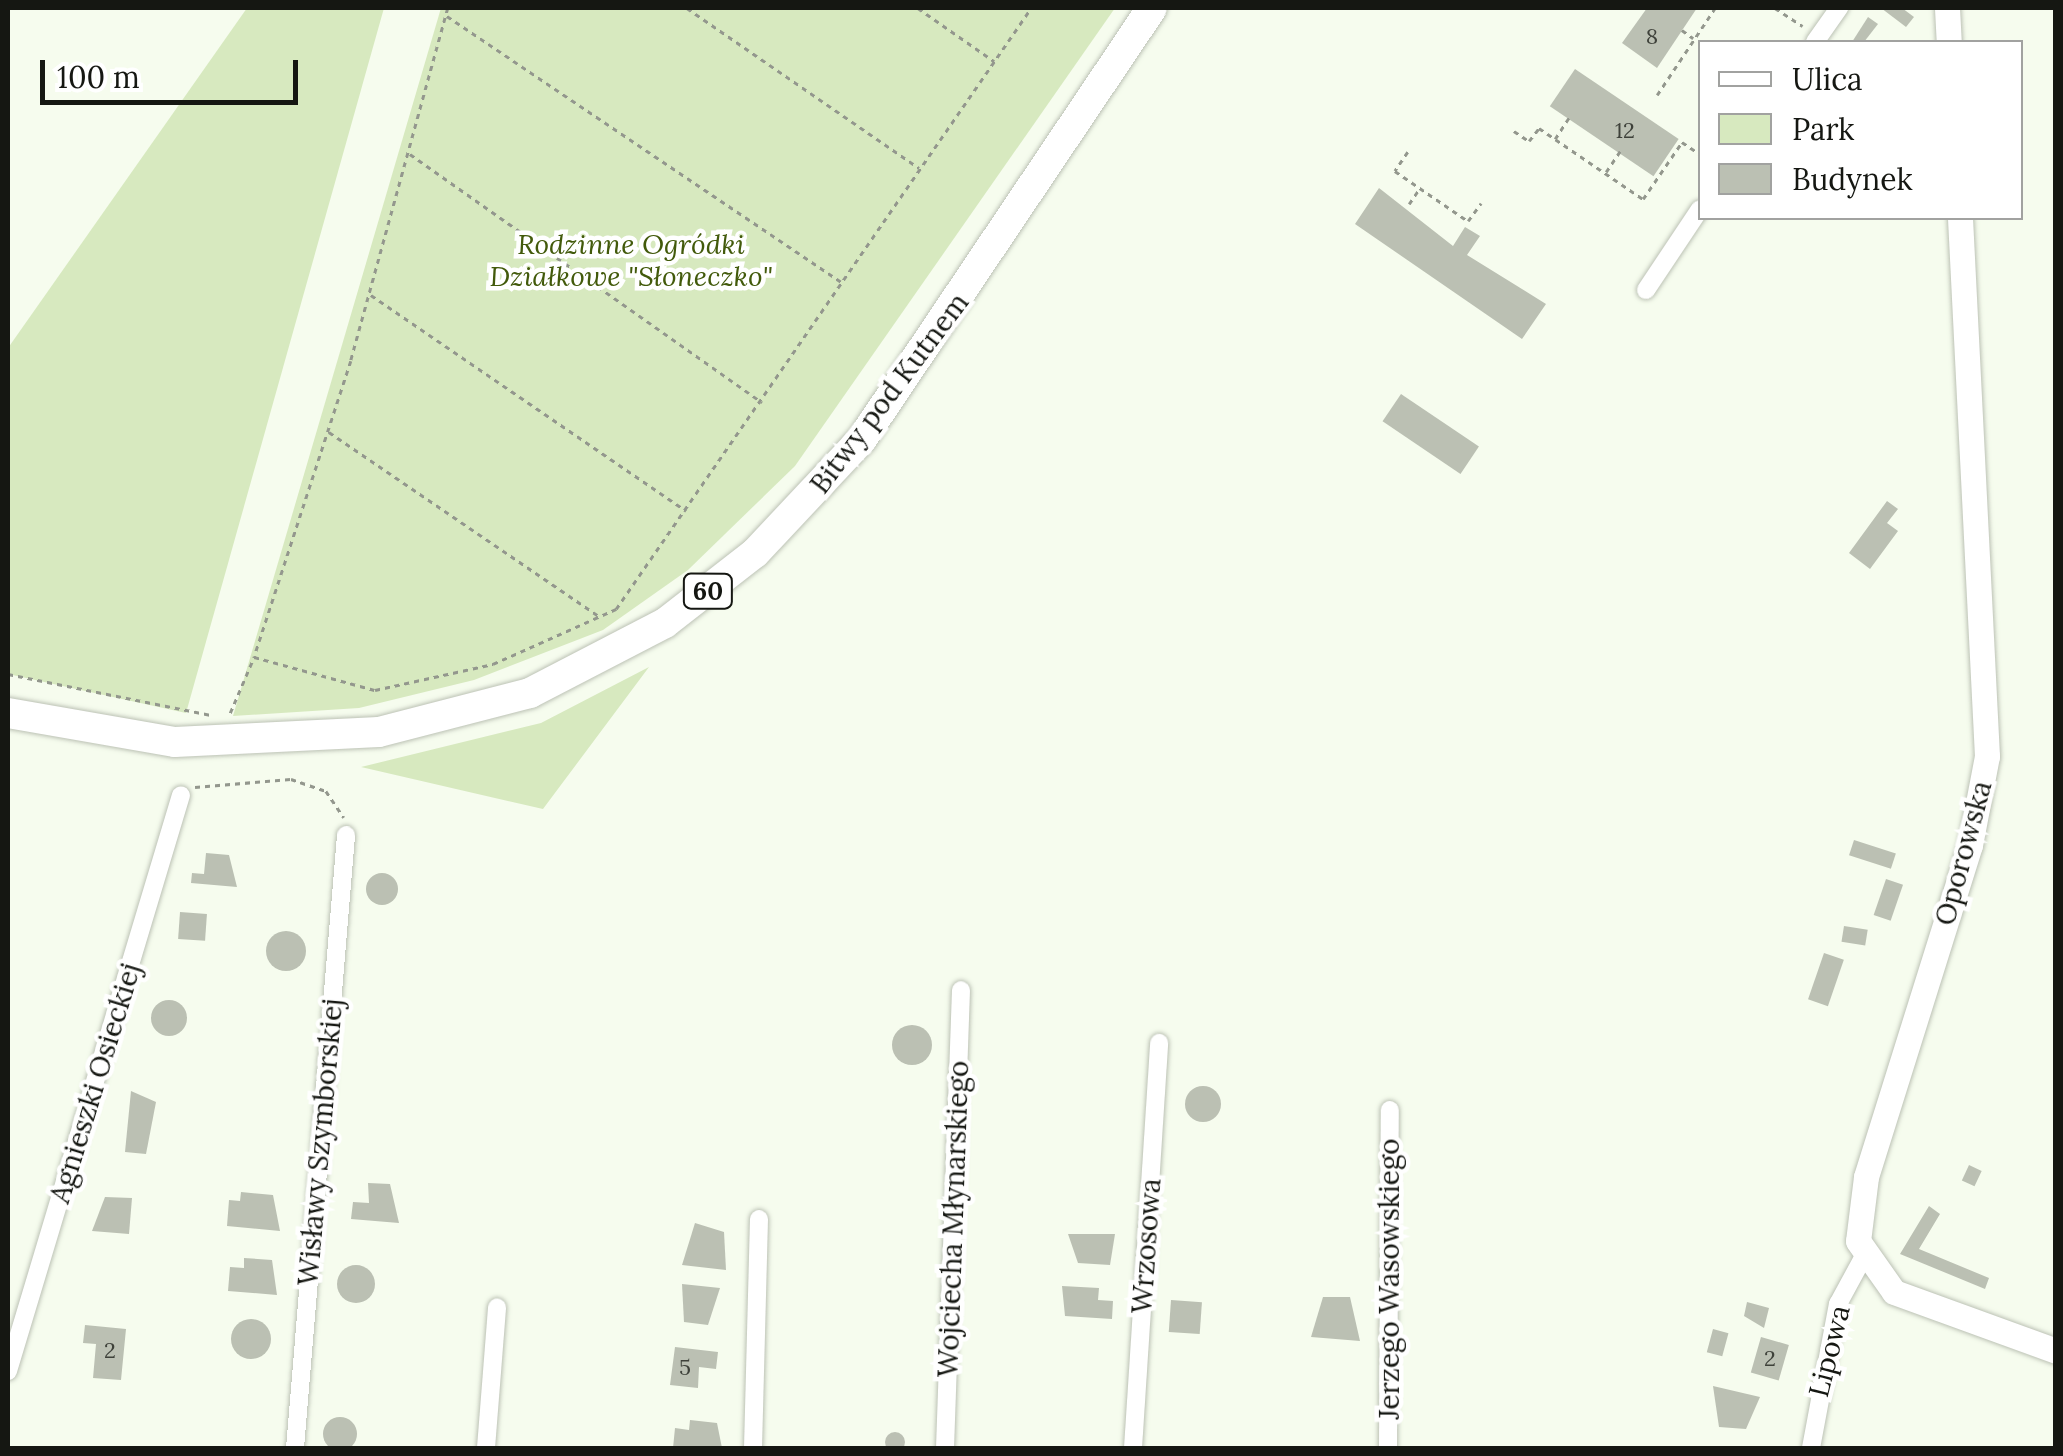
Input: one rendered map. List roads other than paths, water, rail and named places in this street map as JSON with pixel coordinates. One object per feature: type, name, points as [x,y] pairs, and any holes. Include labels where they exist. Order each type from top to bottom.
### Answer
[{"type":"main road","name":"Bitwy pod Kutnem","points":[[8,713],[175,742],[322,740],[485,708],[650,632],[755,553],[828,480],[1152,8]]},
{"type":"street","points":[[1815,40],[1839,8]]},
{"type":"street","points":[[1947,8],[1949,40]]},
{"type":"street","points":[[1646,290],[1698,212]]},
{"type":"street","name":"Oporowska","points":[[1863,1258],[1866,1177],[1970,845],[1987,756],[1960,220]]},
{"type":"street","name":"Agnieszki Osieckiej","points":[[8,1371],[181,796]]},
{"type":"street","name":"Wisławy Szymborskiej","points":[[295,1448],[346,835]]},
{"type":"street","name":"Wojciecha Młynarskiego","points":[[945,1448],[962,990]]},
{"type":"street","name":"Wrzosowa","points":[[1134,1448],[1159,1043]]},
{"type":"street","name":"Jerzego Wasowskiego","points":[[1388,1448],[1390,1110]]},
{"type":"street","points":[[753,1448],[759,1219]]},
{"type":"street","points":[[1863,1258],[1894,1292],[2056,1351]]},
{"type":"street","name":"Lipowa","points":[[1811,1448],[1838,1304],[1863,1258]]},
{"type":"street","points":[[486,1448],[497,1307]]},
{"type":"park label","name":"Rodzinne Ogródki Działkowe \"Słoneczko\"","points":[[631,260]]}]
